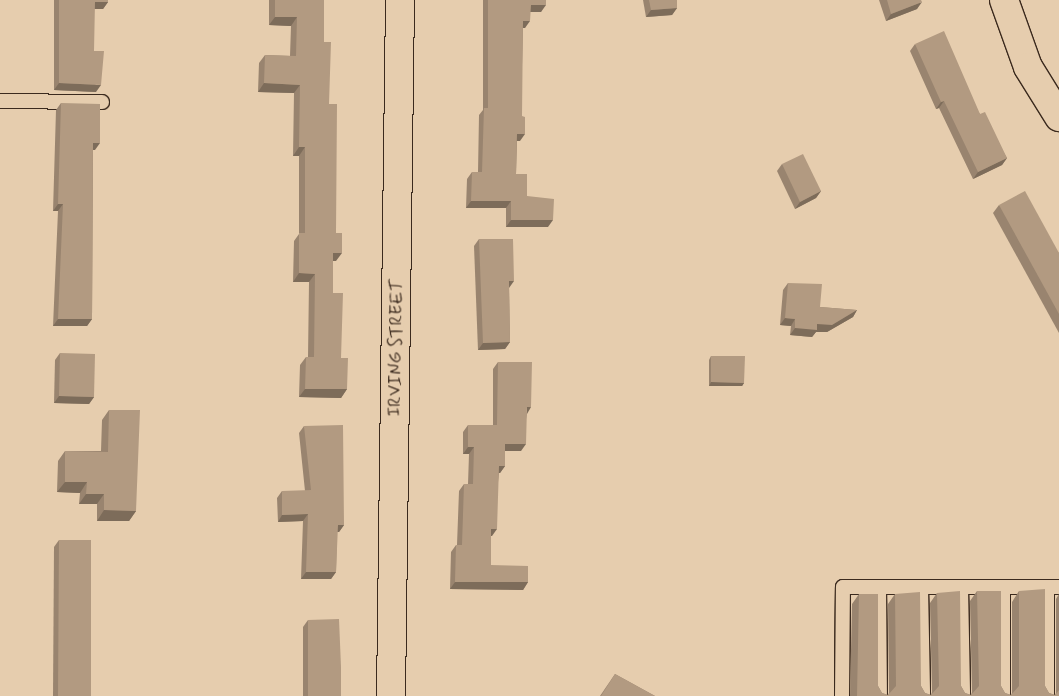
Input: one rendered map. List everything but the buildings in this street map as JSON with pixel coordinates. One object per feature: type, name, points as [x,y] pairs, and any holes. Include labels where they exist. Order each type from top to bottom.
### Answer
[{"type":"street","name":"IRVING STREET","points":[[391,696],[400,0]]},
{"type":"street","points":[[1004,0],[1028,67],[1059,117]]},
{"type":"lane","points":[[0,101],[102,102]]},
{"type":"lane","points":[[842,696],[843,587],[1053,587],[1047,696]]},
{"type":"lane","points":[[878,587],[880,696]]},
{"type":"lane","points":[[922,587],[923,696]]},
{"type":"lane","points":[[961,587],[963,696]]},
{"type":"lane","points":[[1003,587],[1003,696]]}]
